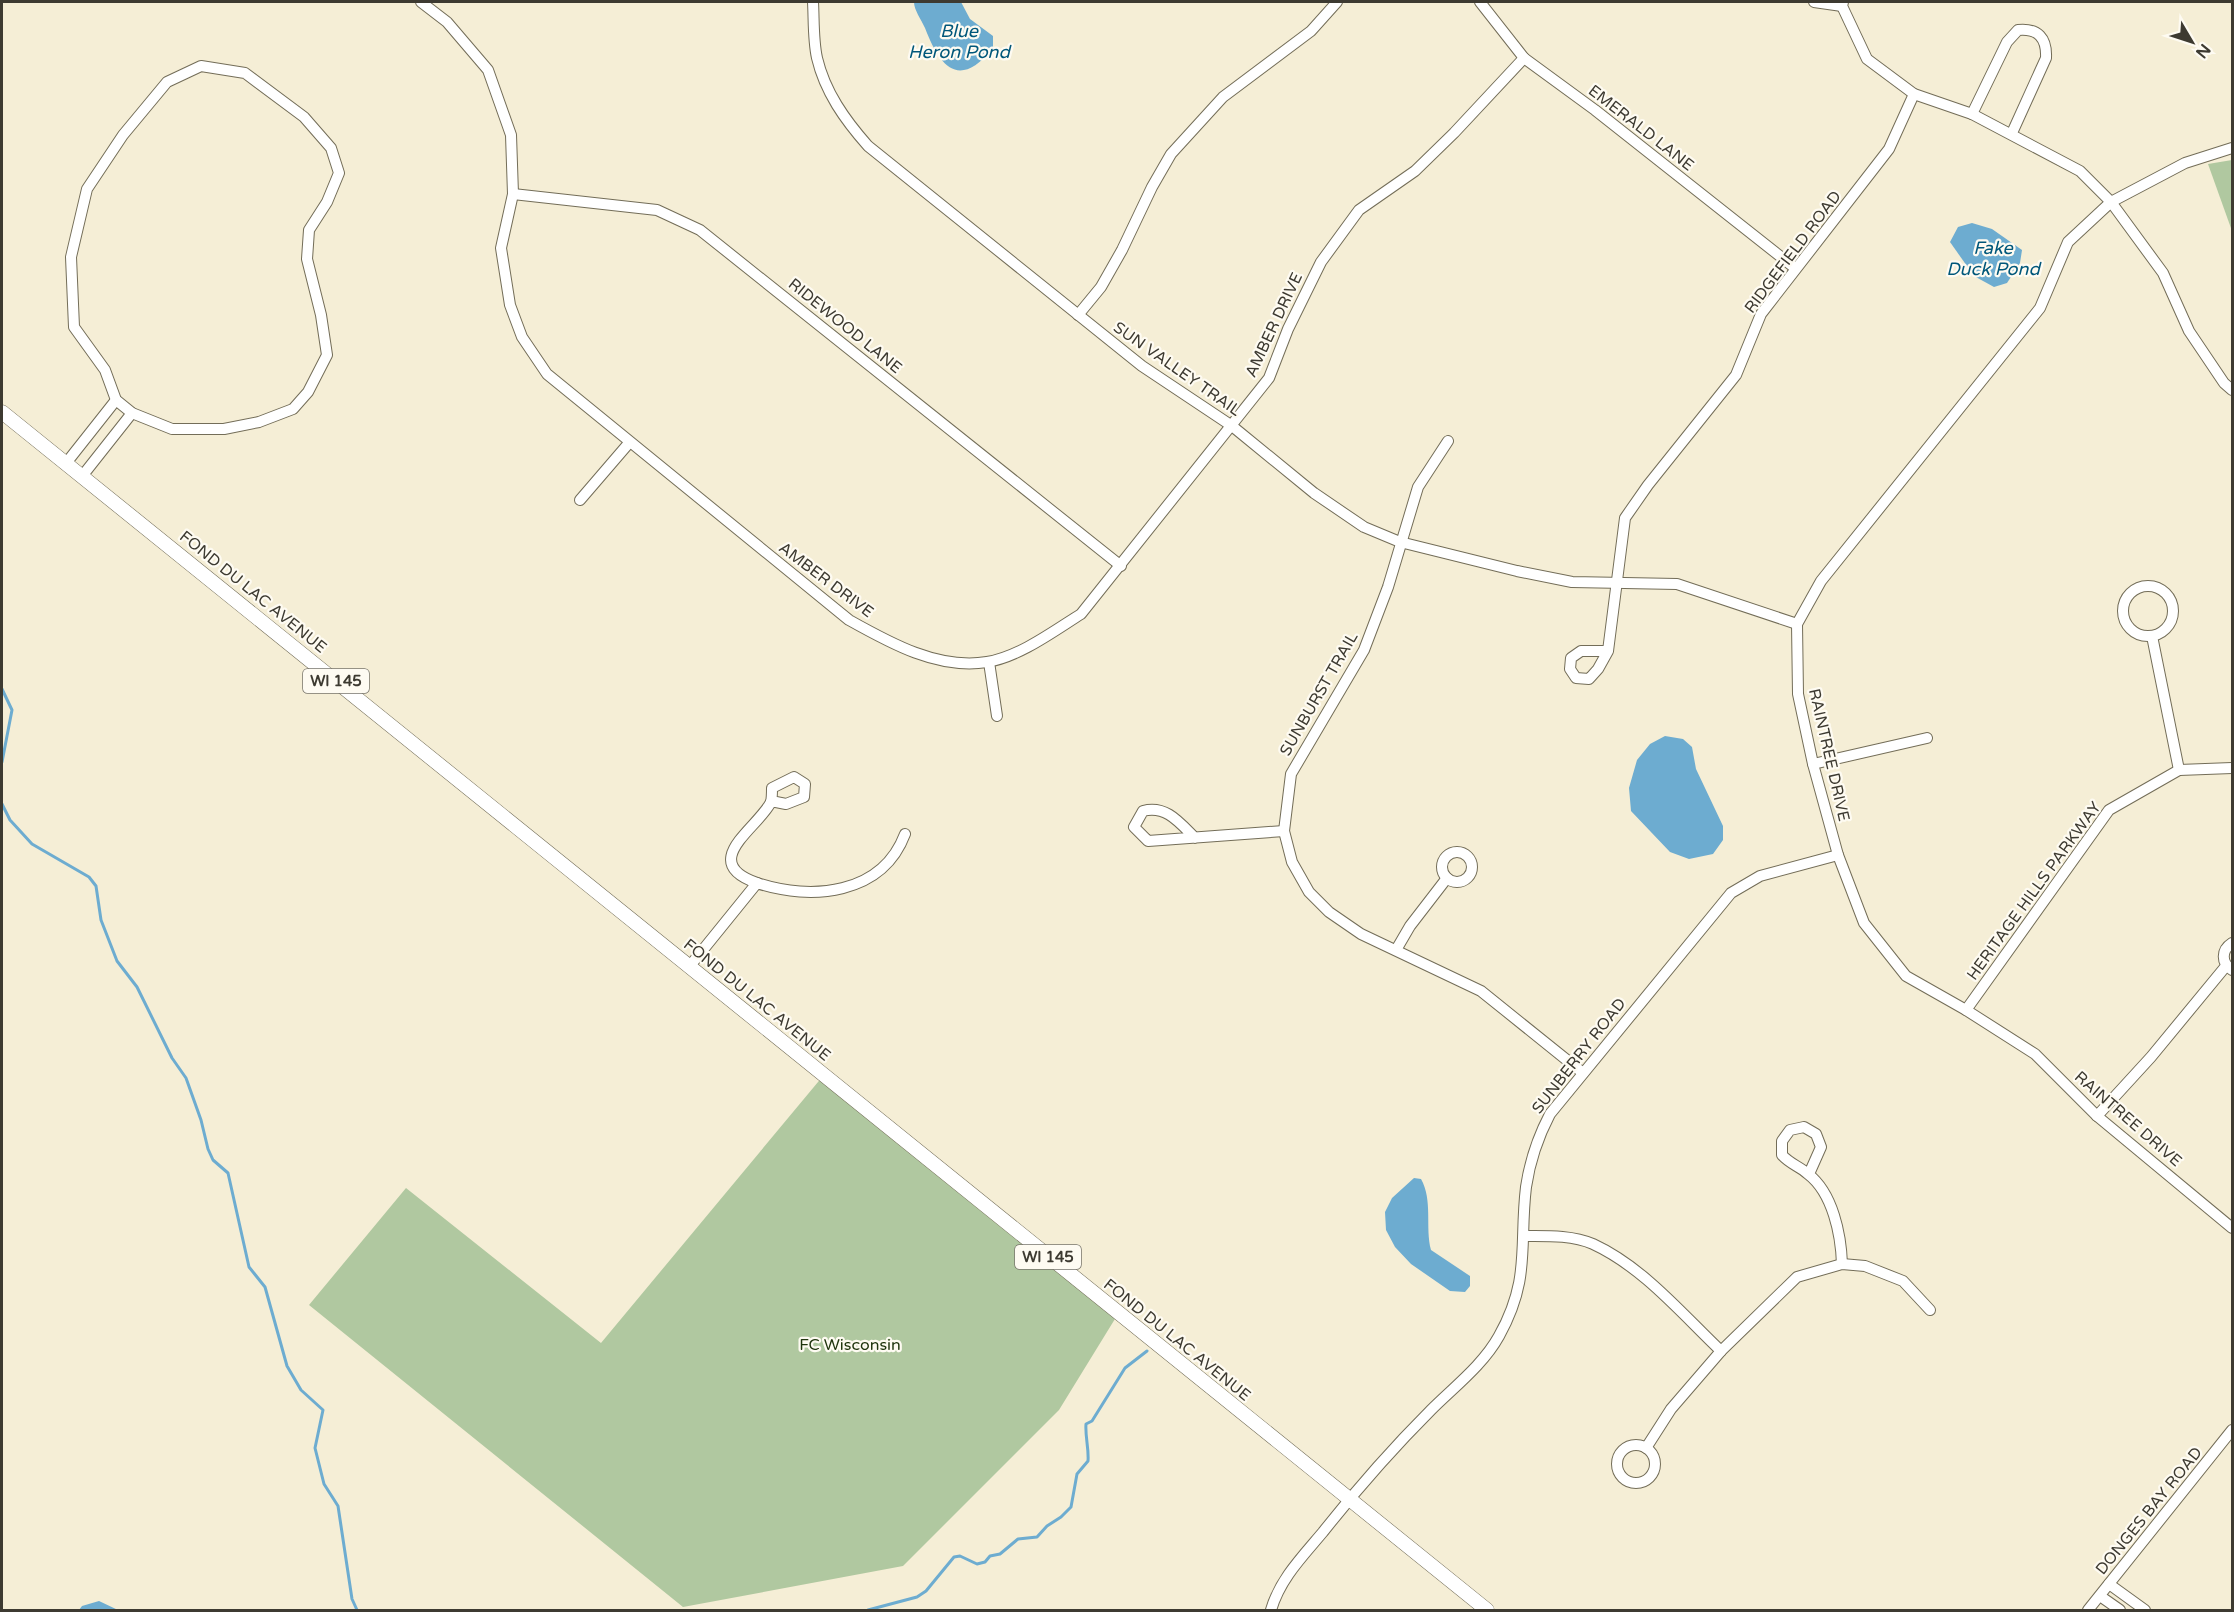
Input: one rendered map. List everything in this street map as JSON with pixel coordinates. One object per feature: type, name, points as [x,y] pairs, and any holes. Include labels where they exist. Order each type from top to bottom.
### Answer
[{"type":"main road","name":"FOND DU LAC AVENUE","points":[[3,414],[67,462],[688,967],[1487,1611]]},
{"type":"street","name":"SUN VALLEY TRAIL","points":[[813,2],[816,57],[830,93],[846,121],[868,146],[1142,366],[1232,426],[1314,493],[1364,527],[1400,542],[1528,574],[1572,582],[1677,584],[1797,624]]},
{"type":"street","points":[[1078,315],[1101,288],[1112,269],[1152,187],[1171,154],[1223,97],[1311,31],[1337,2]]},
{"type":"street","name":"EMERALD LANE","points":[[1480,2],[1524,58],[1595,110],[1795,268]]},
{"type":"street","points":[[1814,2],[1843,4],[1868,59],[1914,94],[1972,114],[2012,133],[2080,171],[2111,202],[2163,273],[2189,331],[2224,383],[2232,390]]},
{"type":"street","name":"AMBER DRIVE","points":[[426,3],[447,22],[488,70],[511,135],[513,194],[501,248],[510,305],[522,337],[547,374],[849,620],[898,647],[958,664],[989,662],[1040,641],[1081,614],[1269,378],[1288,329],[1321,262],[1359,210],[1415,171],[1524,58]]},
{"type":"street","points":[[1972,114],[2007,42],[2018,30],[2029,29],[2040,35],[2047,45],[2046,58],[2012,133]]},
{"type":"street","points":[[201,66],[245,73],[304,117],[331,148],[339,173],[327,201],[309,230],[307,259],[321,315],[327,355],[308,392],[293,409],[259,422],[224,429],[172,429],[132,413],[116,399],[105,370],[74,327],[70,257],[87,189],[123,135],[167,82],[201,66]]},
{"type":"street","name":"RIDGEFIELD ROAD","points":[[1608,651],[1625,518],[1648,485],[1736,375],[1761,314],[1889,149],[1914,94]]},
{"type":"street","name":"RAINTREE DRIVE","points":[[2232,148],[2185,163],[2111,202],[2068,242],[2040,308],[1821,581],[1797,624],[1798,694],[1813,764],[1838,855],[1864,923],[1906,976],[1966,1010],[2035,1054],[2097,1116],[2232,1228]]},
{"type":"street","name":"RIDEWOOD LANE","points":[[513,194],[657,210],[700,230],[1121,566]]},
{"type":"street","points":[[67,462],[116,399]]},
{"type":"street","points":[[83,475],[132,413]]},
{"type":"street","name":"SUNBURST TRAIL","points":[[1448,441],[1418,487],[1388,587],[1364,650],[1291,774],[1284,831],[1292,862],[1309,892],[1329,912],[1396,950],[1481,991],[1583,1074]]},
{"type":"street","points":[[580,500],[629,443]]},
{"type":"street","points":[[2144,586],[2153,586],[2167,595],[2173,611],[2167,627],[2152,636],[2137,634],[2130,629],[2123,616],[2123,608],[2130,594],[2144,586]]},
{"type":"street","points":[[2152,636],[2179,770]]},
{"type":"street","points":[[989,662],[997,716]]},
{"type":"street","points":[[1813,764],[1927,738]]},
{"type":"street","name":"HERITAGE HILLS PARKWAY","points":[[1966,1010],[2109,810],[2179,770],[2232,768]]},
{"type":"street","points":[[771,801],[738,841],[731,854],[737,872],[757,884],[779,891],[807,894],[837,891],[866,879],[888,863],[905,834]]},
{"type":"street","points":[[1195,838],[1168,814],[1156,807],[1143,811],[1134,827],[1148,841],[1195,838],[1284,831]]},
{"type":"street","name":"SUNBERRY ROAD","points":[[1271,1611],[1285,1578],[1349,1499],[1404,1437],[1482,1361],[1498,1338],[1517,1299],[1524,1263],[1526,1187],[1536,1143],[1550,1114],[1731,893],[1760,876],[1838,855]]},
{"type":"street","points":[[1396,950],[1410,926],[1447,878]]},
{"type":"street","points":[[688,967],[757,884]]},
{"type":"street","points":[[2097,1116],[2229,968],[2224,952],[2232,943]]},
{"type":"street","points":[[1809,1174],[1821,1147],[1816,1134],[1804,1127],[1790,1130],[1782,1141],[1782,1155],[1791,1165],[1809,1174],[1821,1189],[1834,1216],[1841,1244],[1842,1264]]},
{"type":"street","points":[[1525,1236],[1559,1236],[1592,1243],[1625,1263],[1663,1295],[1721,1351]]},
{"type":"street","points":[[1646,1448],[1671,1409],[1721,1351],[1797,1277],[1842,1264],[1865,1266],[1903,1281],[1930,1310]]},
{"type":"street","name":"DONGES BAY ROAD","points":[[2088,1611],[2232,1430]]},
{"type":"street","points":[[2109,1584],[2145,1611]]},
{"type":"street","points":[[2100,1596],[2120,1611]]},
{"type":"green space","points":[[2232,160],[2232,231],[2208,164]]},
{"type":"green space","name":"FC Wisconsin","points":[[823,1076],[1118,1314],[1059,1410],[903,1566],[683,1607],[309,1305],[406,1188],[601,1343]]},
{"type":"water","name":"Blue Heron Pond","points":[[914,2],[961,2],[970,19],[993,36],[993,48],[981,61],[970,68],[960,70],[952,68],[944,63],[937,53],[916,11]]},
{"type":"water","name":"Fake Duck Pond","points":[[1972,223],[1992,229],[2022,250],[2020,263],[2007,283],[1994,287],[1974,276],[1950,242],[1958,227]]},
{"type":"water","points":[[1665,736],[1683,739],[1692,747],[1696,769],[1723,826],[1723,840],[1713,854],[1689,859],[1670,852],[1631,811],[1629,788],[1637,760],[1650,744]]},
{"type":"water","points":[[1414,1178],[1421,1179],[1425,1187],[1431,1250],[1470,1276],[1470,1286],[1465,1292],[1450,1291],[1411,1264],[1395,1247],[1386,1230],[1385,1212],[1392,1198]]},
{"type":"water","points":[[99,1601],[118,1610],[79,1610],[82,1606]]},
{"type":"waterway","points":[[2,689],[12,710],[2,762]]},
{"type":"waterway","points":[[2,804],[10,820],[32,844],[89,877],[96,886],[101,920],[117,961],[137,987],[172,1058],[186,1078],[213,1160],[228,1173],[249,1267],[265,1287],[287,1366],[301,1390],[323,1410],[315,1448],[324,1484],[338,1506],[352,1599],[357,1610]]},
{"type":"waterway","points":[[868,1610],[917,1597],[926,1591],[954,1557],[960,1556],[977,1564],[985,1562],[990,1556],[1000,1554],[1018,1539],[1037,1537],[1047,1526],[1061,1517],[1071,1507],[1077,1474],[1088,1461],[1086,1424],[1092,1421],[1125,1368],[1147,1351]]}]
